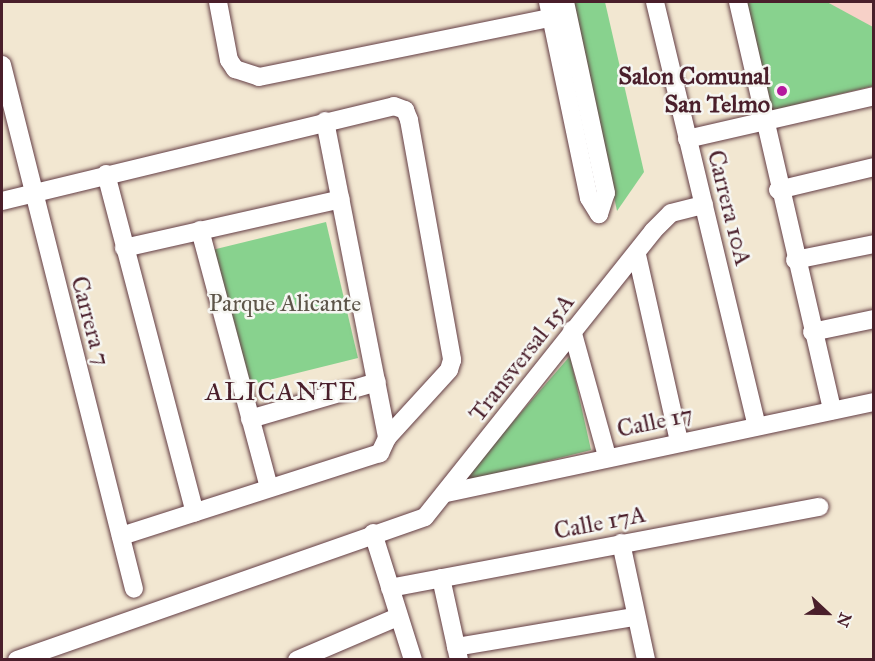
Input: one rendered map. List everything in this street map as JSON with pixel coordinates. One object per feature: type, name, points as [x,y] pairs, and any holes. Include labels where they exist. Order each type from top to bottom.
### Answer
[{"type":"street","points":[[218,2],[229,60],[235,69],[259,77],[558,9]]},
{"type":"street","name":"Carrera 10A","points":[[655,2],[757,426]]},
{"type":"street","points":[[738,2],[778,190],[832,410]]},
{"type":"street","points":[[558,9],[606,193],[599,214],[589,198],[558,9]]},
{"type":"street","name":"Carrera 7","points":[[2,65],[32,195],[134,589]]},
{"type":"street","points":[[687,139],[873,96]]},
{"type":"street","points":[[2,201],[325,121],[394,106],[405,110],[452,360],[449,370],[387,438],[380,453],[121,536]]},
{"type":"street","points":[[325,121],[387,438]]},
{"type":"street","points":[[778,190],[873,167]]},
{"type":"street","points":[[106,174],[195,513]]},
{"type":"street","points":[[124,248],[341,199]]},
{"type":"street","name":"Transversal 15A","points":[[17,660],[373,533],[425,518],[572,330],[671,213],[704,205]]},
{"type":"street","points":[[200,231],[269,487]]},
{"type":"street","points":[[795,260],[873,244]]},
{"type":"street","points":[[637,255],[679,441]]},
{"type":"street","points":[[812,332],[873,319]]},
{"type":"street","points":[[572,330],[607,456]]},
{"type":"street","points":[[250,419],[377,382]]},
{"type":"street","name":"Calle 17","points":[[446,493],[607,456],[873,402]]},
{"type":"street","name":"Calle 17A","points":[[390,588],[819,507]]},
{"type":"street","points":[[373,533],[398,617],[414,660]]},
{"type":"street","points":[[621,543],[634,617],[646,660]]},
{"type":"street","points":[[441,578],[457,653],[634,617]]},
{"type":"street","points":[[297,660],[398,617]]},
{"type":"shaded area","points":[[827,2],[873,2],[873,27],[868,28]]},
{"type":"green space","points":[[573,2],[605,2],[644,172],[617,211]]},
{"type":"green space","points":[[744,2],[827,2],[873,27],[873,86],[769,111]]},
{"type":"green space","name":"Parque Alicante","points":[[326,222],[358,358],[245,386],[212,250]]},
{"type":"green space","points":[[570,356],[591,450],[460,483]]},
{"type":"place","name":"Salon Comunal San Telmo","points":[[782,91]]},
{"type":"district","name":"ALICANTE","points":[[282,392]]}]
